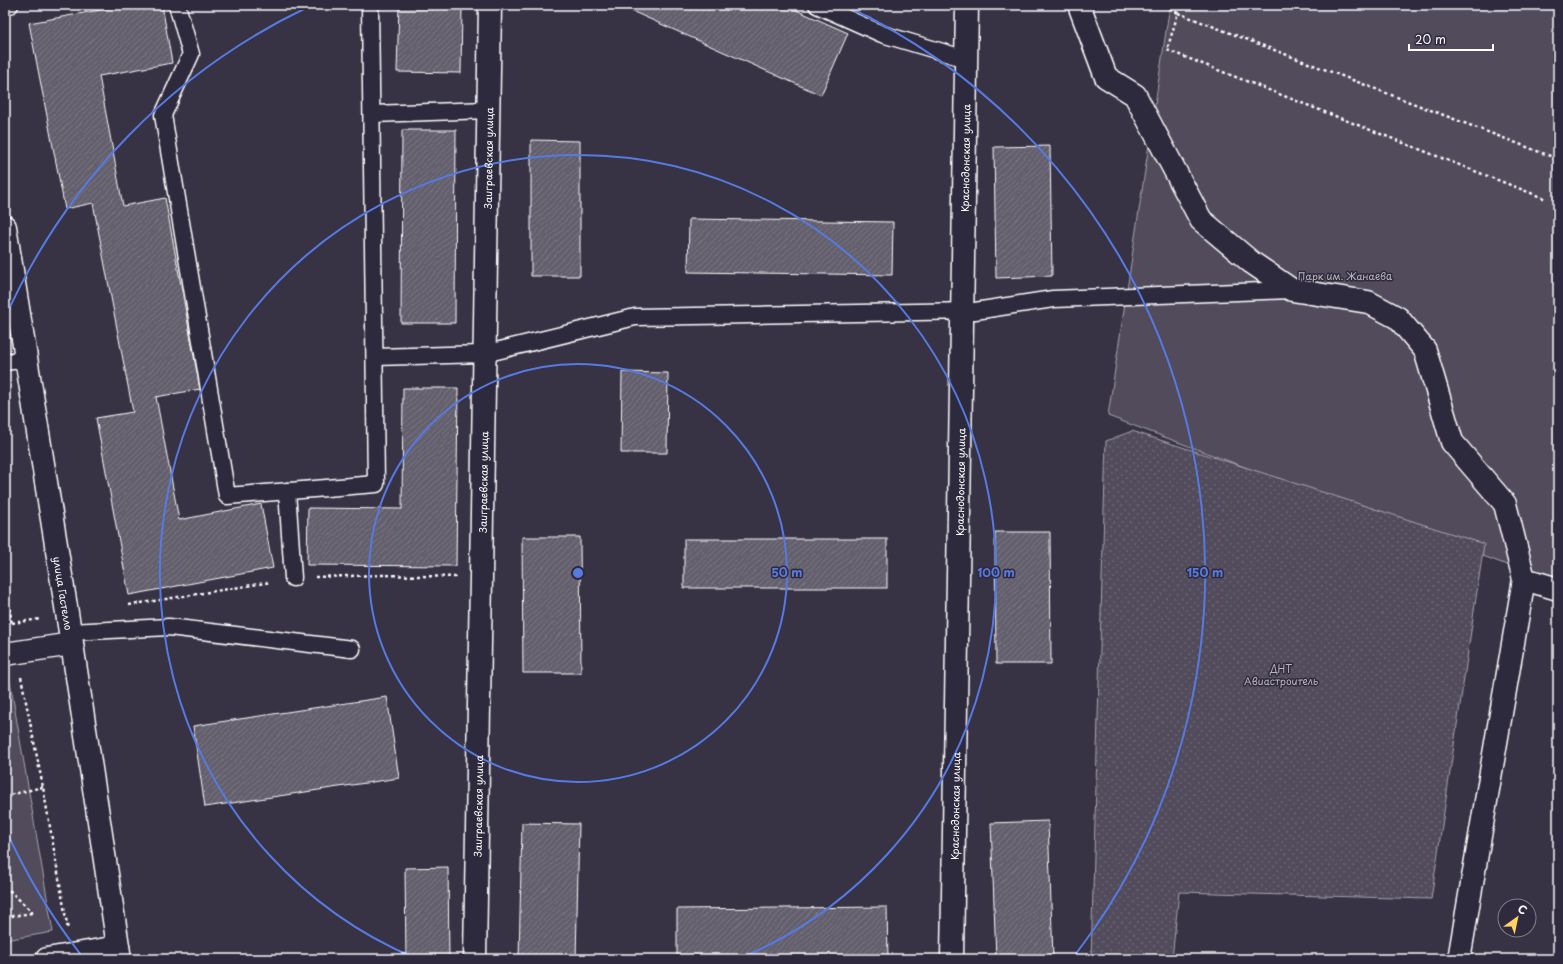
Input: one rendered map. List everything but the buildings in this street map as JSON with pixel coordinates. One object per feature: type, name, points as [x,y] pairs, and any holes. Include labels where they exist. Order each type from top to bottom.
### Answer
[{"type":"street","name":"Заиграевская улица","points":[[474,959],[490,5]]},
{"type":"street","name":"Краснодонская улица","points":[[952,959],[967,5]]},
{"type":"street","points":[[1080,5],[1106,77],[1135,95],[1201,220],[1251,262],[1292,290],[1368,302],[1398,318],[1425,350],[1452,442],[1505,504],[1524,579],[1459,959]]},
{"type":"street","name":"улица Гастелло","points":[[5,227],[70,630],[119,953]]},
{"type":"street","points":[[1524,579],[1558,589]]},
{"type":"street","points":[[11,653],[70,630]]},
{"type":"street","points":[[48,959],[73,955],[119,953]]},
{"type":"lane","points":[[5,6],[10,5]]},
{"type":"lane","points":[[177,5],[191,54],[163,115],[227,496],[376,484],[370,5]]},
{"type":"lane","points":[[817,5],[882,34],[966,59]]},
{"type":"lane","points":[[372,114],[488,110]]},
{"type":"lane","points":[[375,357],[484,354],[635,317],[962,310],[974,311],[1053,298],[1292,290]]},
{"type":"lane","points":[[5,362],[26,359]]},
{"type":"lane","points":[[287,491],[293,578]]},
{"type":"lane","points":[[70,630],[169,627],[352,649]]},
{"type":"path","points":[[1165,5],[1178,13],[1558,159]]},
{"type":"path","points":[[1178,13],[1167,50],[1546,198]]},
{"type":"path","points":[[128,605],[293,578],[383,575],[481,578]]},
{"type":"path","points":[[5,578],[12,623],[11,653],[43,787],[73,955]]},
{"type":"path","points":[[12,623],[70,630]]},
{"type":"path","points":[[5,796],[43,787]]},
{"type":"path","points":[[5,886],[33,913],[5,917]]},
{"type":"green space","name":"Парк им. Жанаева","points":[[1170,5],[1558,5],[1558,584],[1108,416]]},
{"type":"green space","name":"ДНТ Авиастроитель","points":[[1132,431],[1484,544],[1431,899],[1179,892],[1172,959],[1091,959],[1106,441]]},
{"type":"green space","points":[[6,658],[53,932],[5,940],[5,659]]}]
